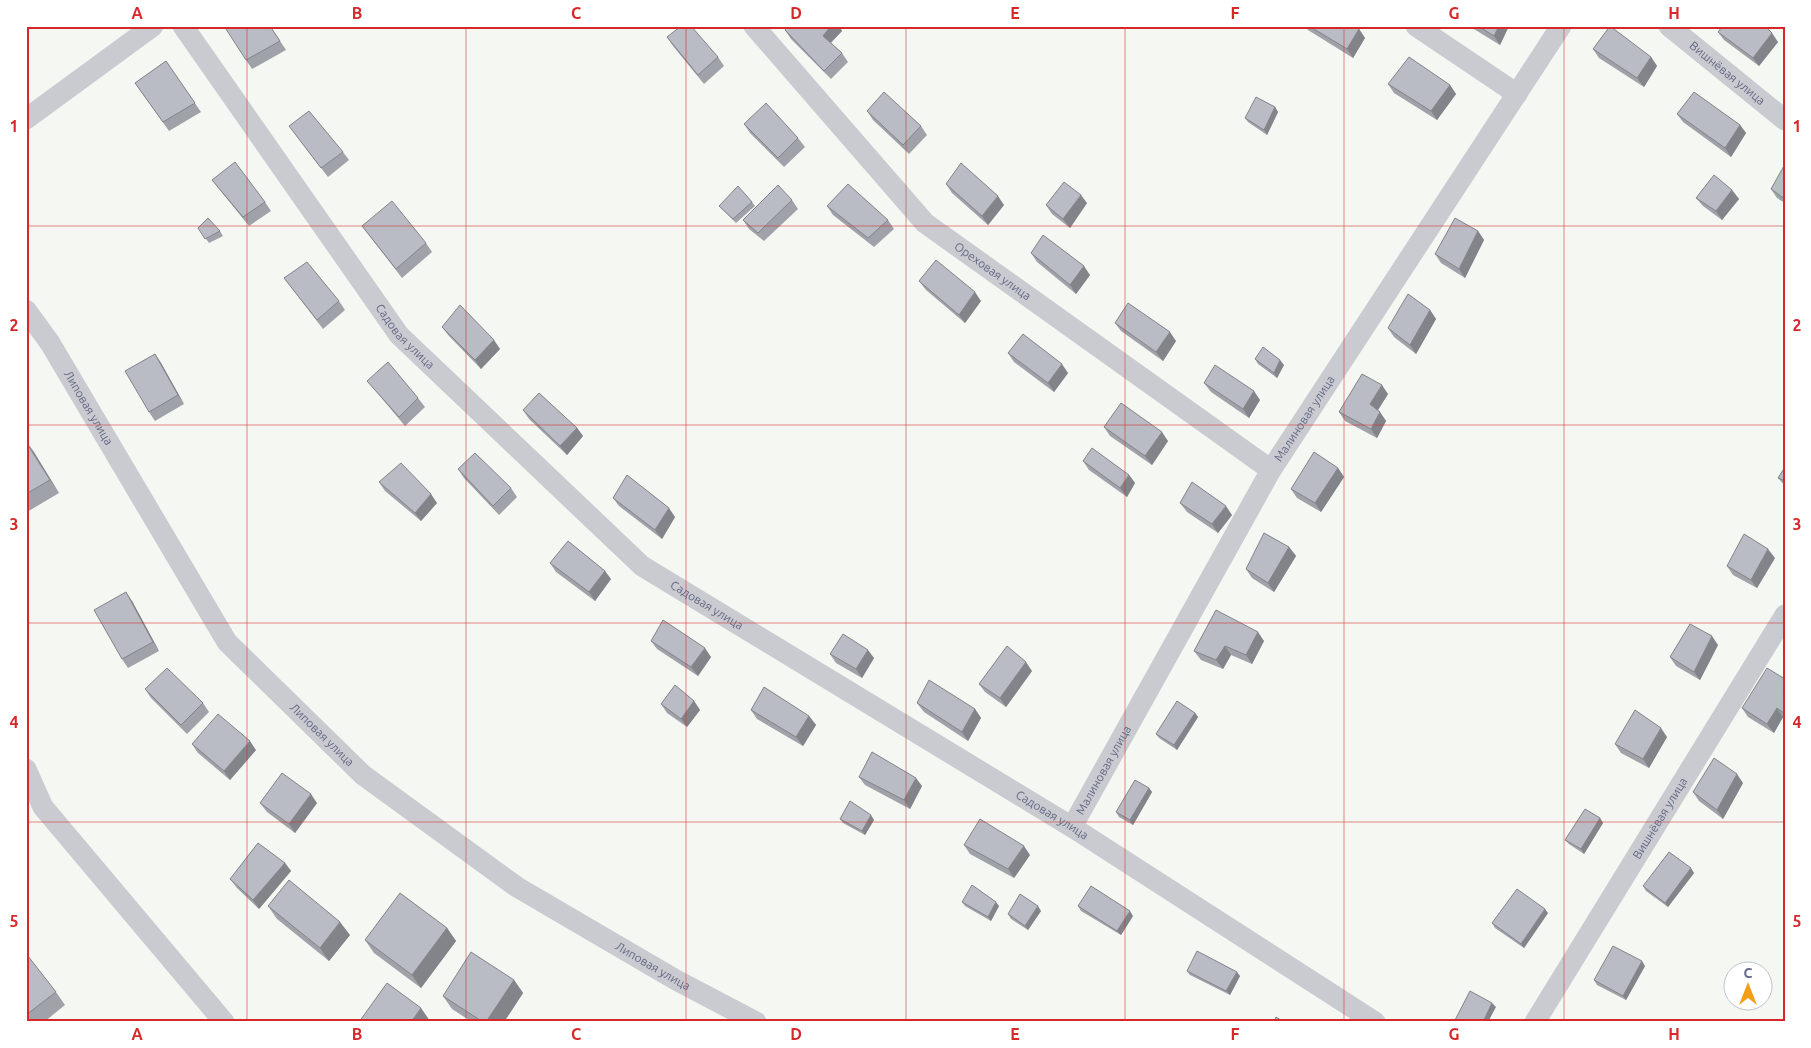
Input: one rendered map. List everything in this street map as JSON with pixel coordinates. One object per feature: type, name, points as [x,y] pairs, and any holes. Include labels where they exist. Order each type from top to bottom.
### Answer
[{"type":"street","points":[[26,119],[153,26]]},
{"type":"street","name":"Садовая улица","points":[[183,26],[399,335],[642,566],[1072,827],[1375,1022]]},
{"type":"street","name":"Ореховая улица","points":[[754,26],[925,223],[1271,470]]},
{"type":"street","points":[[1416,26],[1517,94]]},
{"type":"street","name":"Малиновая улица","points":[[1072,827],[1271,470],[1561,26]]},
{"type":"street","name":"Вишнёвая улица","points":[[1670,26],[1785,120]]},
{"type":"street","name":"Липовая улица","points":[[26,310],[50,344],[227,642],[348,761],[363,775],[422,820],[517,888],[676,980],[756,1022]]},
{"type":"street","name":"Вишнёвая улица","points":[[1535,1022],[1785,615]]},
{"type":"street","points":[[26,769],[34,809],[224,1022]]},
{"type":"building","points":[[224,26],[270,26],[280,41],[246,60]]},
{"type":"building","points":[[681,26],[691,26],[718,57],[698,75],[667,37]]},
{"type":"building","points":[[788,26],[831,26],[823,36],[842,53],[824,71],[785,30]]},
{"type":"building","points":[[1309,26],[1356,26],[1359,29],[1347,49]]},
{"type":"building","points":[[1478,26],[1499,26],[1494,36]]},
{"type":"building","points":[[1610,26],[1651,57],[1637,78],[1593,49]]},
{"type":"building","points":[[1723,26],[1765,26],[1772,33],[1753,58],[1718,32]]},
{"type":"building","points":[[1409,57],[1450,85],[1431,111],[1388,84]]},
{"type":"building","points":[[166,61],[195,103],[163,122],[135,83]]},
{"type":"building","points":[[884,92],[921,126],[903,145],[867,111]]},
{"type":"building","points":[[1694,92],[1740,125],[1725,148],[1677,114]]},
{"type":"building","points":[[1256,97],[1275,107],[1264,130],[1245,118]]},
{"type":"building","points":[[766,103],[798,138],[778,158],[744,124]]},
{"type":"building","points":[[309,111],[343,152],[321,168],[289,126]]},
{"type":"building","points":[[235,162],[265,202],[243,217],[212,180]]},
{"type":"building","points":[[961,163],[998,196],[982,216],[946,184]]},
{"type":"building","points":[[1785,164],[1785,199],[1771,189]]},
{"type":"building","points":[[1714,175],[1732,190],[1716,211],[1696,198]]},
{"type":"building","points":[[1064,182],[1081,195],[1063,219],[1046,205]]},
{"type":"building","points":[[848,184],[888,220],[868,238],[827,206]]},
{"type":"building","points":[[778,185],[792,200],[758,233],[743,220]]},
{"type":"building","points":[[738,186],[752,202],[733,219],[719,206]]},
{"type":"building","points":[[392,201],[426,243],[396,269],[362,226]]},
{"type":"building","points":[[208,218],[220,231],[205,239],[198,228]]},
{"type":"building","points":[[1455,218],[1478,231],[1459,269],[1435,254]]},
{"type":"building","points":[[1043,235],[1084,266],[1070,285],[1031,253]]},
{"type":"building","points":[[936,260],[975,292],[959,315],[919,281]]},
{"type":"building","points":[[307,262],[339,301],[317,320],[284,278]]},
{"type":"building","points":[[1408,294],[1430,310],[1410,345],[1388,328]]},
{"type":"building","points":[[1128,303],[1170,332],[1156,352],[1115,323]]},
{"type":"building","points":[[460,305],[494,340],[475,360],[442,327]]},
{"type":"building","points":[[1023,334],[1062,364],[1048,383],[1008,353]]},
{"type":"building","points":[[1263,347],[1280,360],[1274,373],[1255,359]]},
{"type":"building","points":[[155,354],[178,395],[149,412],[125,371]]},
{"type":"building","points":[[388,362],[418,398],[399,417],[367,381]]},
{"type":"building","points":[[1215,365],[1254,391],[1243,409],[1204,383]]},
{"type":"building","points":[[1362,374],[1382,385],[1370,404],[1380,412],[1371,429],[1339,412]]},
{"type":"building","points":[[539,393],[577,428],[560,446],[523,410]]},
{"type":"building","points":[[1121,403],[1162,432],[1145,456],[1104,427]]},
{"type":"building","points":[[26,442],[50,480],[26,494]]},
{"type":"building","points":[[1092,448],[1129,475],[1120,488],[1083,461]]},
{"type":"building","points":[[1314,452],[1338,468],[1315,503],[1291,489]]},
{"type":"building","points":[[475,453],[511,488],[493,506],[458,469]]},
{"type":"building","points":[[401,463],[431,494],[415,513],[379,482]]},
{"type":"building","points":[[1785,467],[1785,481],[1778,478]]},
{"type":"building","points":[[627,475],[669,508],[655,530],[613,498]]},
{"type":"building","points":[[1192,482],[1226,506],[1212,524],[1180,503]]},
{"type":"building","points":[[1264,533],[1289,547],[1268,583],[1246,569]]},
{"type":"building","points":[[1744,534],[1768,549],[1751,580],[1727,566]]},
{"type":"building","points":[[568,541],[605,571],[589,592],[550,563]]},
{"type":"building","points":[[126,592],[153,642],[122,659],[94,610]]},
{"type":"building","points":[[1216,610],[1258,632],[1246,655],[1225,646],[1216,660],[1194,651]]},
{"type":"building","points":[[663,620],[705,648],[691,667],[651,641]]},
{"type":"building","points":[[1690,624],[1712,636],[1694,672],[1670,657]]},
{"type":"building","points":[[843,634],[868,650],[856,669],[830,654]]},
{"type":"building","points":[[1007,646],[1026,662],[1000,698],[979,684]]},
{"type":"building","points":[[167,668],[203,703],[181,725],[145,689]]},
{"type":"building","points":[[1767,668],[1785,679],[1785,690],[1783,693],[1785,694],[1785,714],[1777,708],[1767,724],[1742,708]]},
{"type":"building","points":[[929,680],[975,709],[962,732],[917,703]]},
{"type":"building","points":[[675,685],[694,701],[681,719],[661,704]]},
{"type":"building","points":[[764,687],[809,716],[796,737],[751,710]]},
{"type":"building","points":[[1177,701],[1195,713],[1174,745],[1156,734]]},
{"type":"building","points":[[1635,710],[1661,728],[1643,759],[1615,744]]},
{"type":"building","points":[[218,714],[250,741],[224,771],[192,744]]},
{"type":"building","points":[[872,752],[916,778],[904,800],[859,777]]},
{"type":"building","points":[[1714,758],[1737,774],[1717,810],[1693,792]]},
{"type":"building","points":[[282,773],[311,794],[289,824],[260,803]]},
{"type":"building","points":[[1135,780],[1149,788],[1130,820],[1116,812]]},
{"type":"building","points":[[850,801],[871,815],[862,831],[840,819]]},
{"type":"building","points":[[1585,809],[1600,818],[1581,849],[1565,840]]},
{"type":"building","points":[[980,819],[1024,846],[1008,869],[964,845]]},
{"type":"building","points":[[258,843],[285,863],[253,900],[230,879]]},
{"type":"building","points":[[1669,852],[1691,868],[1665,903],[1643,886]]},
{"type":"building","points":[[289,880],[340,922],[320,948],[268,906]]},
{"type":"building","points":[[972,885],[996,902],[988,917],[962,902]]},
{"type":"building","points":[[1091,886],[1130,911],[1117,931],[1078,906]]},
{"type":"building","points":[[1517,889],[1545,909],[1521,944],[1492,923]]},
{"type":"building","points":[[400,893],[447,928],[412,975],[365,940]]},
{"type":"building","points":[[1020,894],[1038,906],[1025,926],[1008,914]]},
{"type":"building","points":[[1613,946],[1642,961],[1623,996],[1594,980]]},
{"type":"building","points":[[1197,951],[1237,972],[1226,991],[1187,971]]},
{"type":"building","points":[[471,952],[514,980],[486,1022],[483,1022],[443,996]]},
{"type":"building","points":[[28,956],[56,992],[26,1015],[26,957]]},
{"type":"building","points":[[387,983],[421,1008],[411,1022],[359,1022]]},
{"type":"building","points":[[1470,991],[1492,1003],[1483,1022],[1454,1022]]},
{"type":"building","points":[[1276,1017],[1284,1022],[1274,1022]]}]
